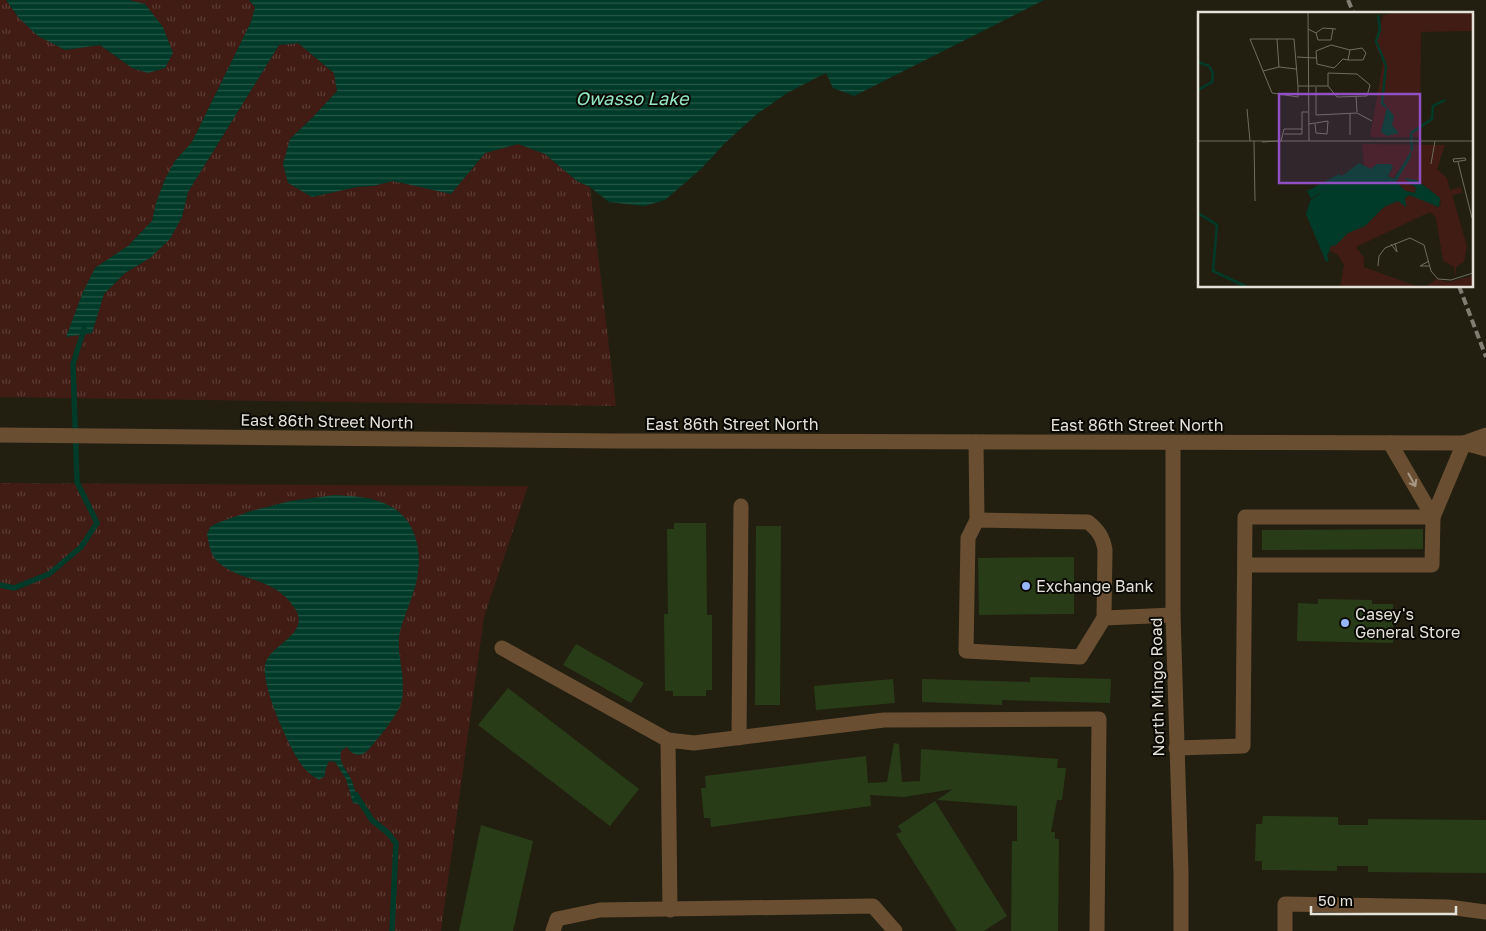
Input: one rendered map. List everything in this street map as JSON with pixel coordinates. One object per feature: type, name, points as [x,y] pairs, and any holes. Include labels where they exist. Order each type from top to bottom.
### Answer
[{"type":"street","name":"East 86th Street North","points":[[0,435],[616,441],[1464,443],[1486,449]]},
{"type":"street","name":"East 86th Street North","points":[[1464,443],[1486,435]]},
{"type":"street","points":[[976,442],[977,520],[968,538],[966,651],[1080,657],[1104,618],[1105,550],[1103,540],[1097,530],[1088,522],[977,520]]},
{"type":"street","name":"North Mingo Road","points":[[1173,443],[1173,615],[1181,931]]},
{"type":"street","points":[[1390,443],[1433,517]]},
{"type":"street","points":[[1245,565],[1432,565],[1433,517],[1464,443]]},
{"type":"street","points":[[739,738],[741,506]]},
{"type":"street","points":[[1176,748],[1244,746],[1245,517],[1433,517]]},
{"type":"street","points":[[1104,618],[1173,615]]},
{"type":"street","points":[[502,648],[668,740],[694,743],[884,720],[1099,719],[1097,931]]},
{"type":"street","points":[[668,740],[670,910]]},
{"type":"street","points":[[1285,931],[1285,904],[1448,907],[1486,912]]},
{"type":"street","points":[[553,931],[557,919],[600,910],[873,906],[895,931]]},
{"type":"green space","points":[[0,0],[6,0],[19,18],[65,50],[100,45],[120,60],[163,27],[145,5],[129,0],[249,0],[255,7],[251,22],[192,142],[175,161],[156,203],[152,221],[128,246],[95,268],[92,333],[104,294],[125,273],[150,258],[182,217],[188,192],[279,45],[298,43],[334,73],[337,91],[290,139],[312,197],[393,181],[419,186],[470,172],[485,153],[518,144],[545,154],[577,181],[590,187],[616,406],[0,397]]},
{"type":"green space","points":[[0,483],[528,486],[484,617],[441,931],[0,931]]},
{"type":"water","points":[[6,0],[129,0],[145,4],[163,27],[173,53],[165,68],[148,73],[132,68],[100,45],[65,50],[38,36],[19,18]]},
{"type":"water","name":"Owasso Lake","points":[[249,0],[1044,0],[854,96],[833,88],[826,73],[787,93],[757,114],[725,143],[701,169],[665,200],[644,206],[609,202],[590,187],[577,181],[545,154],[518,144],[485,153],[451,194],[393,181],[312,197],[288,183],[283,164],[290,139],[337,91],[334,73],[298,43],[279,45],[188,192],[182,217],[170,239],[150,258],[125,273],[104,294],[92,333],[66,337],[83,292],[95,268],[128,246],[152,221],[156,203],[165,179],[175,161],[192,142],[251,22],[255,7]]},
{"type":"water","points":[[335,495],[363,498],[390,506],[408,521],[417,542],[419,553],[415,587],[399,636],[403,685],[400,706],[394,717],[366,752],[361,755],[355,754],[347,747],[342,750],[342,763],[351,780],[359,804],[353,803],[346,779],[335,762],[329,761],[325,776],[319,780],[304,768],[291,748],[271,700],[265,671],[266,662],[274,650],[292,635],[296,629],[299,622],[296,610],[274,588],[235,573],[218,562],[212,553],[207,534],[210,527],[217,523],[251,511],[290,501]]},
{"type":"building","points":[[674,523],[706,523],[707,615],[712,615],[712,690],[706,690],[706,696],[673,696],[673,691],[665,691],[664,614],[668,614],[667,529],[674,529]]},
{"type":"building","points":[[756,526],[781,526],[780,705],[755,705]]},
{"type":"building","points":[[1423,529],[1423,549],[1262,550],[1262,530]]},
{"type":"building","name":"Exchange Bank","points":[[1074,557],[1074,614],[979,615],[978,558]]},
{"type":"building","name":"Casey's General Store","points":[[1318,599],[1372,600],[1372,604],[1393,604],[1393,643],[1297,641],[1298,603],[1318,604]]},
{"type":"building","points":[[576,644],[644,683],[631,703],[563,665]]},
{"type":"building","points":[[1030,677],[1111,679],[1110,703],[1002,700],[1002,705],[922,702],[922,679],[1030,682]]},
{"type":"building","points":[[893,679],[895,703],[816,710],[814,686]]},
{"type":"building","points":[[508,688],[639,789],[610,826],[478,725]]},
{"type":"building","points":[[894,743],[899,744],[902,782],[920,781],[921,749],[1058,759],[1057,768],[1066,768],[1062,800],[1057,800],[1051,832],[1055,832],[1055,839],[1059,839],[1058,931],[1011,931],[1012,841],[1017,841],[1017,806],[937,800],[953,789],[904,797],[870,795],[871,806],[711,827],[710,818],[704,818],[701,788],[706,788],[705,776],[866,756],[868,783],[887,782]]},
{"type":"building","points":[[935,801],[1007,916],[984,931],[957,931],[896,834],[902,832],[898,826]]},
{"type":"building","points":[[1263,816],[1338,817],[1338,825],[1368,825],[1368,819],[1486,820],[1486,873],[1368,872],[1368,866],[1337,866],[1337,871],[1262,870],[1262,861],[1255,861],[1256,824],[1262,824]]},
{"type":"building","points":[[481,825],[533,841],[513,931],[459,931]]},
{"type":"waterway","points":[[0,585],[14,588],[49,574],[81,547],[97,523],[77,482],[73,364],[84,329]]},
{"type":"waterway","points":[[356,795],[372,820],[388,833],[396,843],[392,931]]},
{"type":"railway","points":[[1348,0],[1353,12]]},
{"type":"railway","points":[[1460,288],[1486,357]]},
{"type":"place","name":"Exchange Bank","points":[[1026,586]]},
{"type":"place","name":"Casey's General Store","points":[[1345,623]]}]
